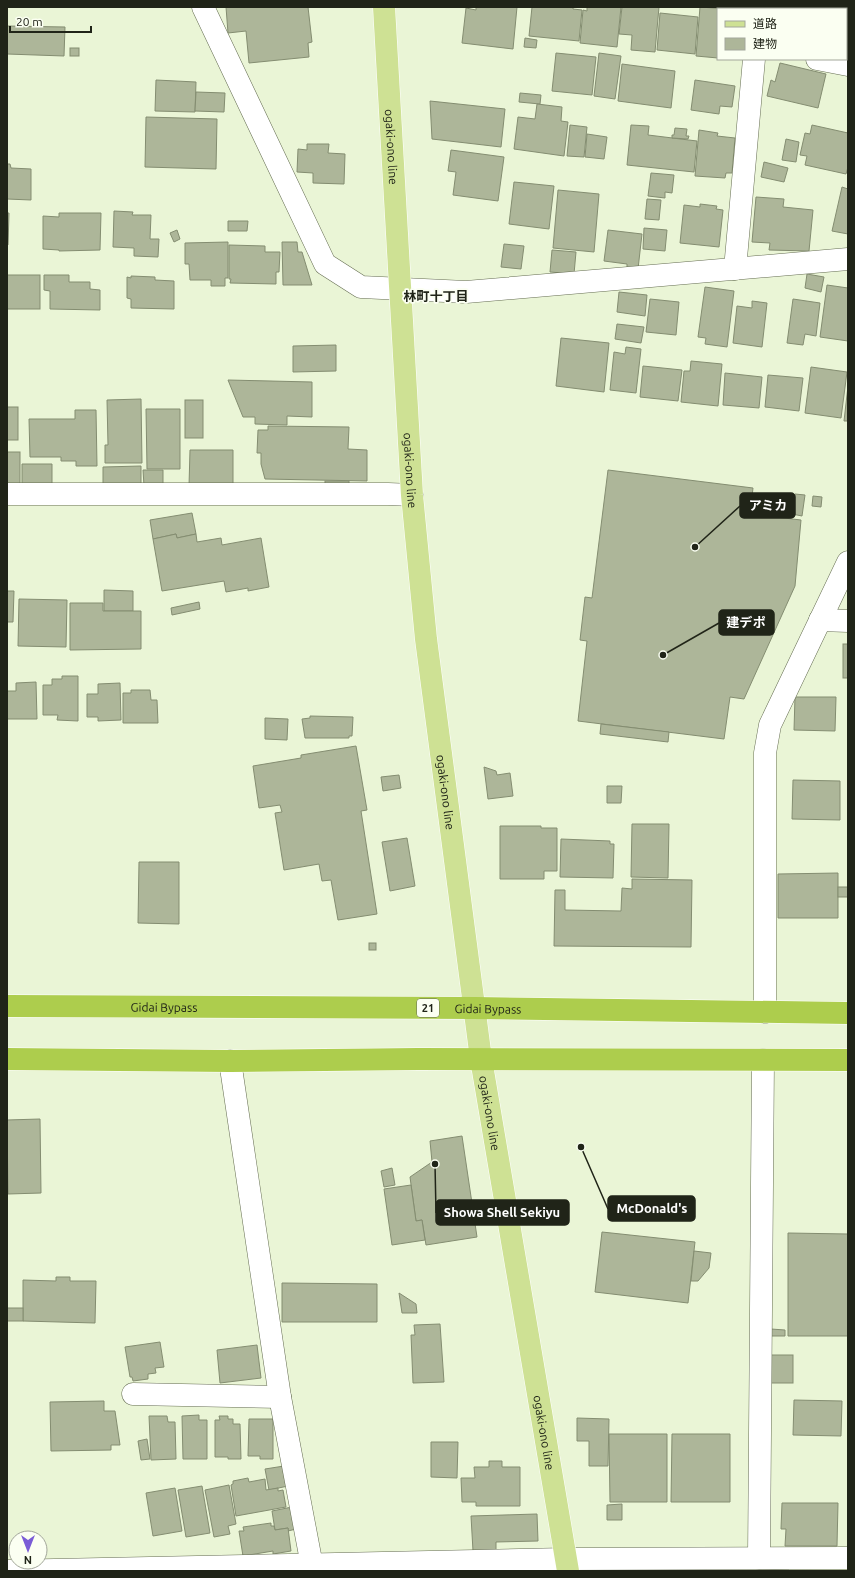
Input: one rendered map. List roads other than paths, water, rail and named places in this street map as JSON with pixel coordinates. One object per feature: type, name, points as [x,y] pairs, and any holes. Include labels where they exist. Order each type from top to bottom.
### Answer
[{"type":"highway","name":"Gidai Bypass","points":[[7,1006],[474,1008],[848,1013]]},
{"type":"highway","points":[[7,1059],[230,1061],[481,1059],[848,1060]]},
{"type":"main road","name":"ogaki-ono line","points":[[384,7],[412,495],[426,639],[481,1059],[567,1565]]},
{"type":"street","points":[[203,7],[325,264],[360,287],[466,292],[848,258]]},
{"type":"street","points":[[735,268],[754,60]]},
{"type":"street","points":[[821,60],[848,66]]},
{"type":"street","points":[[7,494],[412,495]]},
{"type":"street","points":[[765,1012],[765,753],[770,725],[848,562]]},
{"type":"street","points":[[820,620],[848,621]]},
{"type":"street","points":[[759,1558],[763,1060]]},
{"type":"street","points":[[230,1061],[280,1397],[312,1568]]},
{"type":"street","points":[[133,1394],[280,1397]]},
{"type":"street","points":[[7,1571],[567,1565],[759,1558],[848,1558]]},
{"type":"place","name":"アミカ","points":[[695,547]]},
{"type":"place","name":"建デポ","points":[[663,655]]},
{"type":"place","name":"McDonald's","points":[[581,1147]]},
{"type":"place","name":"Showa Shell Sekiyu","points":[[435,1164]]},
{"type":"district","name":"林町十丁目","points":[[436,296]]}]
